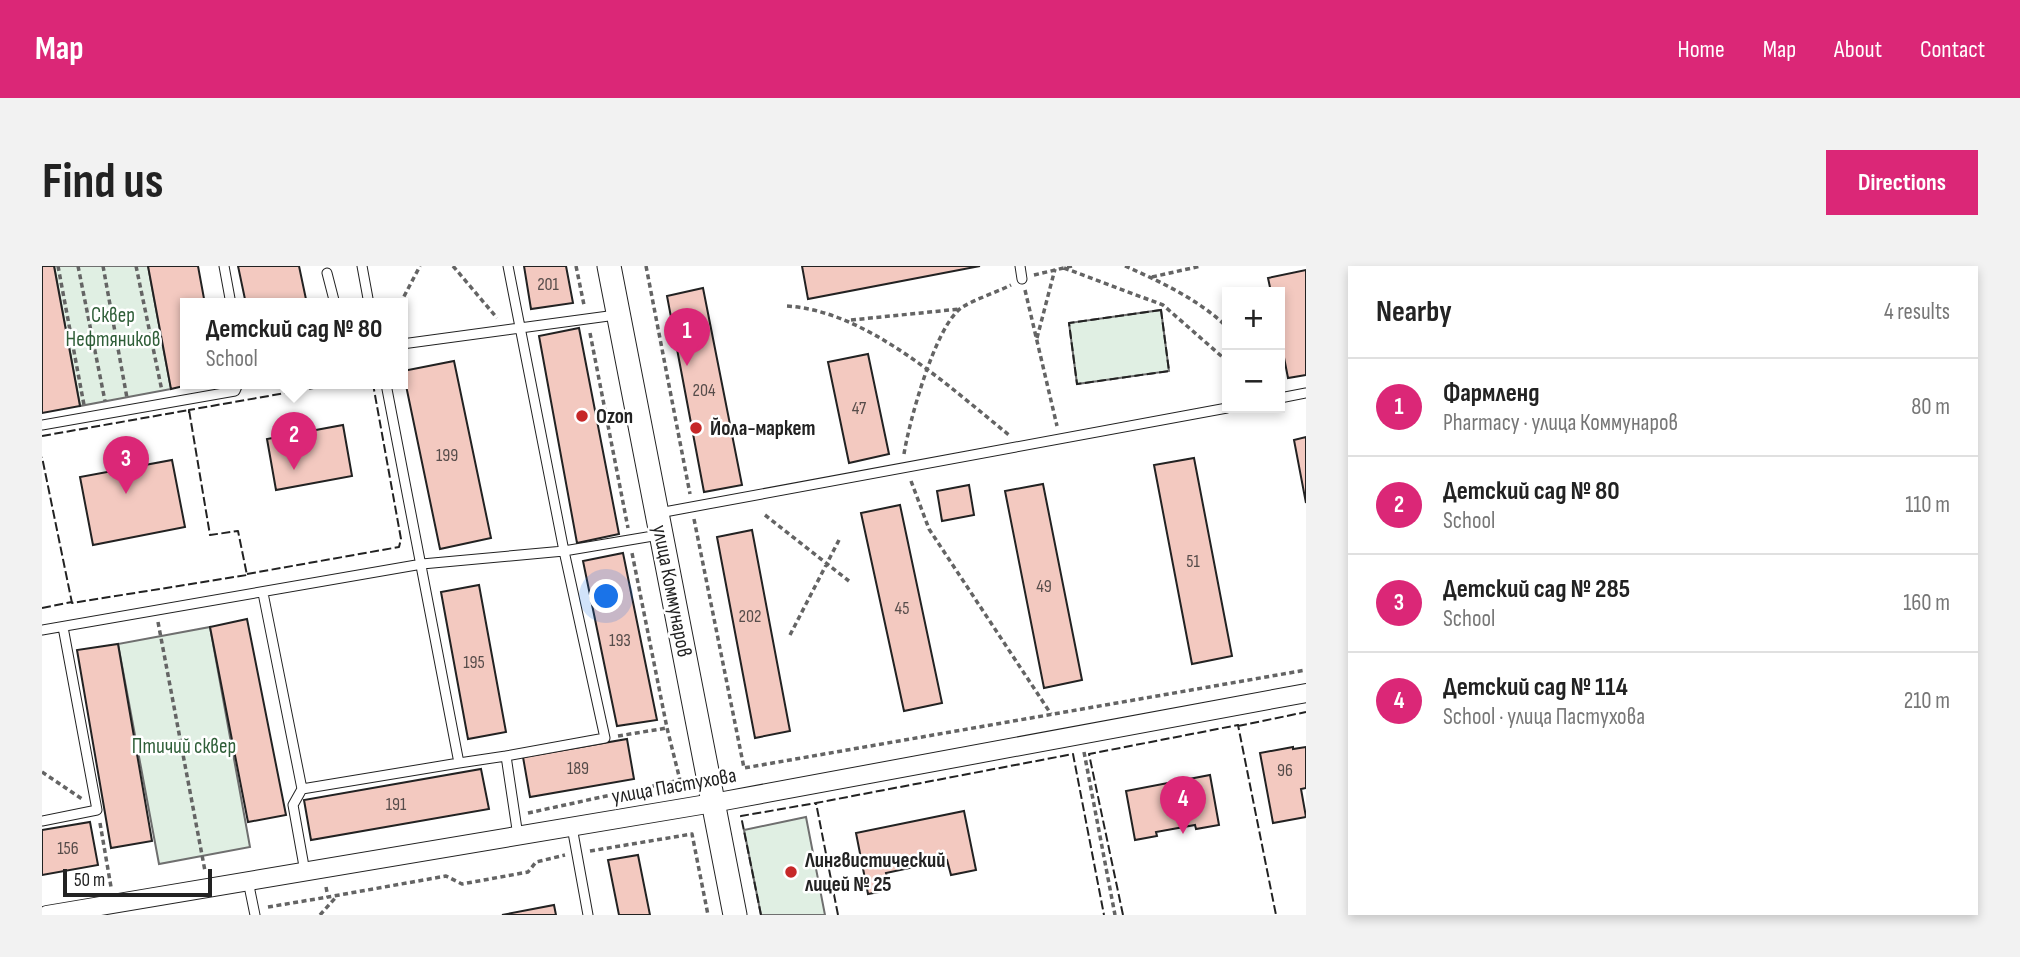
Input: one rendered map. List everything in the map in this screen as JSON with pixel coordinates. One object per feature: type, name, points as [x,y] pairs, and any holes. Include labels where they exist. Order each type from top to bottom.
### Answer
[{"type":"street","name":"улица Коммунаров","points":[[610,266],[735,915]]},
{"type":"street","name":"улица Пастухова","points":[[47,915],[713,803],[1306,693]]},
{"type":"lane","points":[[224,266],[230,298]]},
{"type":"lane","points":[[362,266],[368,298]]},
{"type":"lane","points":[[302,789],[605,738],[564,551],[508,266]]},
{"type":"lane","points":[[1020,266],[1022,279]]},
{"type":"lane","points":[[327,272],[334,298]]},
{"type":"lane","points":[[408,343],[619,314]]},
{"type":"lane","points":[[42,425],[236,389]]},
{"type":"lane","points":[[387,389],[459,762]]},
{"type":"lane","points":[[1285,397],[1306,393]]},
{"type":"lane","points":[[42,631],[422,564],[564,551],[630,540],[659,524],[905,467],[1222,409]]},
{"type":"lane","points":[[263,593],[302,789],[293,805],[305,872]]},
{"type":"lane","points":[[42,821],[97,810],[64,627]]},
{"type":"lane","points":[[506,755],[519,836]]},
{"type":"lane","points":[[572,827],[588,915]]},
{"type":"lane","points":[[248,881],[254,912]]},
{"type":"path","points":[[58,266],[87,417]]},
{"type":"path","points":[[78,266],[108,414]]},
{"type":"path","points":[[103,266],[130,410]]},
{"type":"path","points":[[136,266],[164,404]]},
{"type":"path","points":[[403,298],[420,266]]},
{"type":"path","points":[[453,266],[507,330]]},
{"type":"path","points":[[576,266],[667,728],[680,780]]},
{"type":"path","points":[[848,320],[960,309],[1022,279],[1069,266]]},
{"type":"path","points":[[1125,266],[1206,307],[1222,322]]},
{"type":"path","points":[[1152,278],[1201,266]]},
{"type":"path","points":[[1061,267],[1163,305],[1222,357]]},
{"type":"path","points":[[1037,340],[1055,268]]},
{"type":"path","points":[[1022,279],[1060,438]]},
{"type":"path","points":[[787,306],[806,307],[848,320],[928,370],[1022,445]]},
{"type":"path","points":[[960,309],[941,335],[913,411],[904,452],[905,467],[929,529],[1051,714]]},
{"type":"path","points":[[765,515],[849,580]]},
{"type":"path","points":[[790,635],[839,540]]},
{"type":"path","points":[[156,611],[205,871]]},
{"type":"path","points":[[744,768],[1306,670]]},
{"type":"path","points":[[605,738],[667,728]]},
{"type":"path","points":[[1080,735],[1115,915]]},
{"type":"path","points":[[254,912],[446,876],[462,884],[528,872],[536,862],[576,853],[692,834],[708,915]]},
{"type":"path","points":[[323,868],[328,897]]},
{"type":"path","points":[[320,915],[337,896]]},
{"type":"green space","name":"Сквер Нефтяников","points":[[54,266],[148,266],[171,389],[80,406]]},
{"type":"green space","points":[[1161,310],[1169,371],[1077,384],[1069,323]]},
{"type":"green space","name":"Птичий сквер","points":[[210,627],[250,847],[159,864],[118,644]]},
{"type":"green space","name":"Лингвистический лицей № 25","points":[[806,817],[825,915],[761,915],[744,830]]},
{"type":"building","points":[[42,266],[54,266],[80,406],[42,413]]},
{"type":"building","points":[[148,266],[198,266],[204,298],[180,298],[180,387],[171,389]]},
{"type":"building","points":[[238,266],[299,266],[306,298],[245,298]]},
{"type":"building","points":[[524,266],[566,266],[573,303],[531,309]]},
{"type":"building","points":[[802,266],[980,266],[808,299]]},
{"type":"building","points":[[1306,270],[1306,375],[1288,378],[1285,363],[1285,287],[1270,287],[1268,278]]},
{"type":"building","points":[[703,288],[742,485],[704,492],[667,296]]},
{"type":"building","points":[[579,328],[619,534],[577,543],[539,336]]},
{"type":"building","points":[[868,354],[889,454],[849,463],[828,362]]},
{"type":"building","points":[[454,361],[491,538],[440,549],[407,389],[408,370]]},
{"type":"building","points":[[343,425],[352,476],[276,490],[267,439]]},
{"type":"building","points":[[1306,437],[1306,503],[1294,440]]},
{"type":"building","points":[[1194,458],[1232,656],[1192,664],[1154,465]]},
{"type":"building","points":[[172,460],[185,527],[93,545],[80,477]]},
{"type":"building","points":[[1043,484],[1082,680],[1044,688],[1005,491]]},
{"type":"building","points":[[969,485],[974,515],[942,521],[937,491]]},
{"type":"building","points":[[900,505],[942,703],[904,711],[861,513]]},
{"type":"building","points":[[752,530],[790,731],[755,738],[717,537]]},
{"type":"building","points":[[623,553],[657,720],[617,726],[583,561]]},
{"type":"building","points":[[479,585],[506,732],[468,739],[441,592]]},
{"type":"building","points":[[247,619],[286,815],[248,822],[210,627]]},
{"type":"building","points":[[118,644],[152,841],[111,848],[77,650]]},
{"type":"building","points":[[627,739],[634,779],[530,797],[523,757]]},
{"type":"building","points":[[1306,747],[1306,788],[1301,789],[1306,817],[1273,823],[1260,753]]},
{"type":"building","points":[[481,769],[489,809],[311,840],[304,800]]},
{"type":"building","points":[[1210,775],[1219,825],[1196,829],[1195,825],[1156,832],[1157,836],[1135,840],[1126,791]]},
{"type":"building","points":[[964,811],[976,870],[951,875],[947,860],[886,873],[890,890],[868,894],[856,833]]},
{"type":"building","points":[[90,822],[98,865],[42,875],[42,830]]},
{"type":"building","points":[[638,855],[650,915],[619,915],[608,860]]},
{"type":"building","points":[[554,905],[556,915],[502,915]]},
{"type":"fence","points":[[1161,310],[1169,371],[1077,384],[1069,323],[1161,310]]},
{"type":"fence","points":[[189,413],[189,410],[308,389]]},
{"type":"fence","points":[[247,574],[399,547],[401,539],[374,389]]},
{"type":"fence","points":[[42,436],[189,410],[210,535],[238,531],[247,575],[72,603],[42,457]]},
{"type":"fence","points":[[42,608],[72,602]]},
{"type":"fence","points":[[1238,726],[1306,712]]},
{"type":"fence","points":[[1123,915],[1089,754],[1238,725],[1276,915]]},
{"type":"fence","points":[[838,915],[816,803],[1073,754],[1104,915]]},
{"type":"fence","points":[[761,915],[741,816],[816,805]]},
{"type":"place","name":"Фармленд","points":[[687,366]]},
{"type":"place","name":"Ozon","points":[[582,416]]},
{"type":"place","name":"Йола-маркет","points":[[696,428]]},
{"type":"place","name":"Детский сад № 80","points":[[294,470]]},
{"type":"place","name":"Детский сад № 285","points":[[126,494]]},
{"type":"place","name":"Детский сад № 114","points":[[1183,834]]},
{"type":"place","name":"Лингвистический лицей № 25","points":[[791,872]]}]
